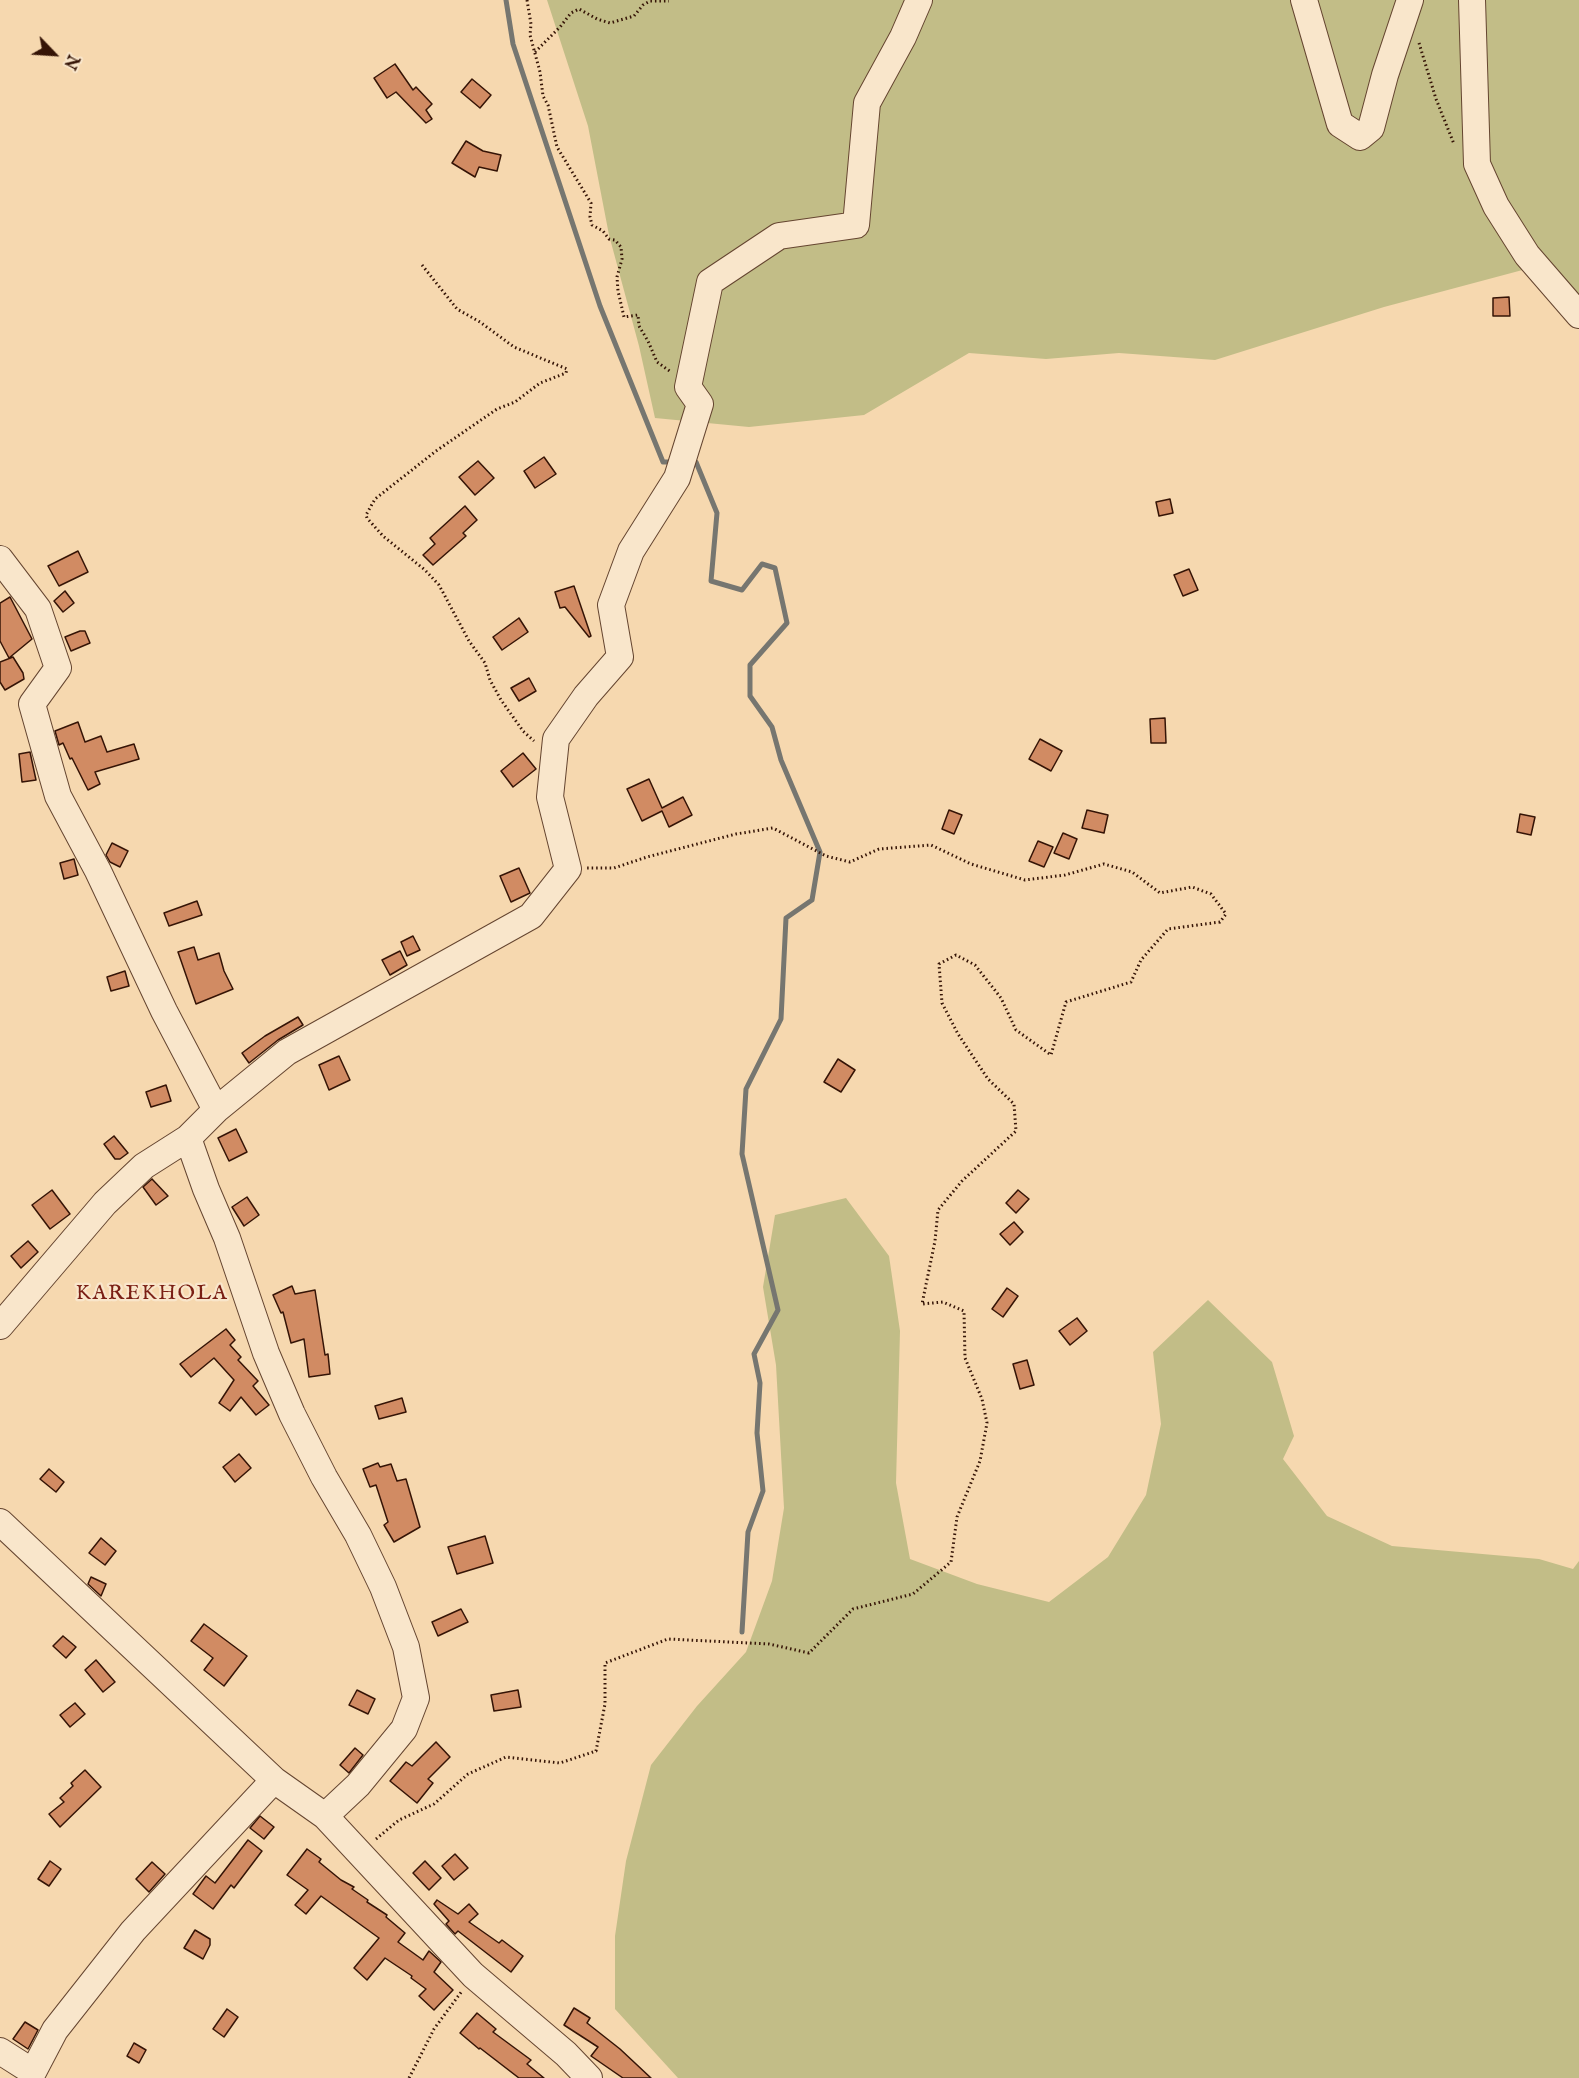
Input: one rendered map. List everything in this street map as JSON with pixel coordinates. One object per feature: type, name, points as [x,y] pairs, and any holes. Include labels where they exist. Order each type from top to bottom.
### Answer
[{"type":"street","points":[[0,1326],[105,1203],[144,1166],[188,1138],[216,1110],[287,1052],[531,916],[568,869],[550,797],[556,739],[586,696],[620,657],[611,605],[631,551],[677,478],[700,404],[687,387],[710,282],[779,236],[856,225],[867,104],[903,37],[919,0]]},
{"type":"street","points":[[1304,0],[1340,124],[1360,137],[1371,128],[1385,75],[1408,5]]},
{"type":"street","points":[[1472,0],[1477,164],[1496,206],[1527,255],[1579,315]]},
{"type":"street","points":[[0,559],[38,609],[58,668],[32,704],[58,796],[98,871],[164,1011],[216,1110]]},
{"type":"street","points":[[188,1138],[227,1238],[266,1353],[292,1414],[324,1477],[358,1535],[383,1587],[406,1647],[416,1698],[404,1729],[358,1785],[325,1816]]},
{"type":"street","points":[[0,1522],[274,1780],[325,1816],[473,1975],[566,2054],[589,2078]]},
{"type":"street","points":[[0,2051],[33,2072],[55,2030],[133,1931],[274,1780]]},
{"type":"path","points":[[527,0],[531,24],[530,35],[557,147],[591,203],[592,225],[603,231],[609,239],[615,240],[621,247],[622,259],[617,278],[624,317],[638,315],[639,326],[657,362],[672,372],[677,380],[687,387]]},
{"type":"path","points":[[535,52],[560,27],[570,13],[579,9],[610,24],[634,16],[643,5],[650,1],[669,2]]},
{"type":"path","points":[[1408,5],[1436,99],[1455,146]]},
{"type":"path","points":[[422,265],[457,309],[480,322],[514,347],[567,369],[566,373],[540,383],[515,402],[497,409],[436,451],[375,500],[366,515],[367,519],[439,585],[515,722],[532,739],[555,750]]},
{"type":"path","points":[[359,1853],[399,1820],[435,1804],[468,1774],[506,1757],[560,1763],[596,1751],[605,1704],[605,1664],[668,1639],[769,1644],[809,1653],[853,1609],[913,1594],[951,1562],[957,1517],[980,1461],[987,1423],[982,1399],[965,1358],[964,1311],[944,1302],[922,1304],[935,1241],[938,1210],[962,1181],[1016,1131],[1014,1104],[988,1079],[958,1034],[942,1003],[939,964],[956,955],[975,965],[1001,999],[1016,1030],[1051,1055],[1066,1002],[1131,982],[1141,960],[1168,929],[1220,922],[1226,914],[1211,894],[1192,887],[1160,893],[1132,872],[1104,864],[1065,875],[1025,880],[970,864],[931,845],[879,849],[850,862],[826,856],[773,828],[736,834],[614,868],[568,869]]},
{"type":"path","points":[[409,2078],[434,2029],[473,1975]]},
{"type":"shaded area","points":[[547,0],[1579,0],[1579,312],[1530,268],[1384,307],[1215,360],[1119,353],[1046,359],[969,353],[864,415],[749,427],[655,418],[639,346],[609,235],[588,126]]},
{"type":"shaded area","points":[[846,1198],[889,1256],[900,1331],[896,1483],[910,1559],[977,1584],[1049,1602],[1108,1557],[1146,1495],[1161,1424],[1153,1352],[1208,1300],[1272,1362],[1294,1436],[1283,1459],[1327,1516],[1392,1546],[1539,1559],[1573,1569],[1579,1561],[1579,2078],[678,2078],[615,2009],[615,1936],[626,1861],[651,1765],[697,1706],[746,1652],[772,1581],[784,1508],[776,1365],[763,1287],[775,1215]]},
{"type":"building","points":[[395,64],[413,90],[416,87],[432,104],[426,110],[432,119],[426,123],[396,92],[387,98],[374,78]]},
{"type":"building","points":[[472,79],[491,95],[480,108],[461,92]]},
{"type":"building","points":[[466,141],[483,151],[501,155],[497,171],[479,167],[475,177],[452,163]]},
{"type":"building","points":[[1509,297],[1510,316],[1493,316],[1493,298]]},
{"type":"building","points":[[544,457],[556,474],[535,488],[524,471]]},
{"type":"building","points":[[478,461],[494,478],[475,495],[459,477]]},
{"type":"building","points":[[1170,499],[1173,513],[1159,516],[1156,502]]},
{"type":"building","points":[[465,506],[477,520],[463,533],[466,536],[433,565],[423,555],[435,544],[430,538]]},
{"type":"building","points":[[78,551],[88,572],[59,586],[48,566]]},
{"type":"building","points":[[1189,569],[1198,590],[1183,596],[1174,575]]},
{"type":"building","points":[[574,586],[591,636],[589,637],[565,607],[560,608],[555,592]]},
{"type":"building","points":[[65,591],[74,603],[63,612],[54,601]]},
{"type":"building","points":[[10,597],[32,639],[9,658],[0,641],[0,603]]},
{"type":"building","points":[[519,618],[528,632],[502,650],[493,637]]},
{"type":"building","points":[[85,631],[90,643],[71,651],[65,637]]},
{"type":"building","points":[[13,657],[24,679],[5,690],[0,682],[0,662]]},
{"type":"building","points":[[529,678],[536,691],[519,701],[511,688]]},
{"type":"building","points":[[1165,718],[1166,743],[1151,743],[1150,719]]},
{"type":"building","points":[[78,722],[85,742],[101,736],[107,752],[134,744],[139,759],[95,772],[100,784],[88,790],[63,743],[59,745],[55,731]]},
{"type":"building","points":[[1040,739],[1062,751],[1051,771],[1029,759]]},
{"type":"building","points":[[30,752],[36,780],[22,782],[19,754]]},
{"type":"building","points":[[523,753],[536,769],[513,787],[501,771]]},
{"type":"building","points":[[649,779],[662,808],[683,797],[692,815],[669,827],[662,811],[642,821],[627,789]]},
{"type":"building","points":[[949,810],[962,815],[954,834],[942,829]]},
{"type":"building","points":[[1087,810],[1108,815],[1104,833],[1082,828]]},
{"type":"building","points":[[1520,814],[1535,817],[1531,835],[1517,832]]},
{"type":"building","points":[[1063,833],[1077,839],[1069,859],[1054,853]]},
{"type":"building","points":[[1038,841],[1053,847],[1044,867],[1029,861]]},
{"type":"building","points":[[112,843],[128,851],[120,867],[110,862],[106,855]]},
{"type":"building","points":[[74,859],[78,875],[64,879],[60,863]]},
{"type":"building","points":[[519,868],[530,893],[511,902],[500,876]]},
{"type":"building","points":[[197,901],[202,915],[169,926],[164,913]]},
{"type":"building","points":[[413,936],[420,950],[407,956],[401,942]]},
{"type":"building","points":[[194,947],[198,960],[219,953],[224,971],[233,989],[196,1004],[178,952]]},
{"type":"building","points":[[400,951],[407,965],[390,975],[382,960]]},
{"type":"building","points":[[125,971],[129,986],[111,991],[107,977]]},
{"type":"building","points":[[298,1017],[303,1025],[278,1040],[249,1063],[242,1053],[265,1036]]},
{"type":"building","points":[[339,1056],[350,1080],[329,1090],[319,1065]]},
{"type":"building","points":[[838,1059],[855,1070],[841,1092],[824,1082]]},
{"type":"building","points":[[166,1085],[171,1101],[151,1107],[146,1092]]},
{"type":"building","points":[[236,1129],[247,1152],[229,1161],[218,1138]]},
{"type":"building","points":[[114,1136],[128,1153],[120,1159],[115,1159],[104,1144]]},
{"type":"building","points":[[152,1179],[168,1196],[156,1205],[143,1187]]},
{"type":"building","points":[[52,1190],[70,1214],[50,1229],[32,1205]]},
{"type":"building","points":[[1018,1190],[1029,1199],[1016,1213],[1006,1203]]},
{"type":"building","points":[[247,1197],[259,1215],[244,1226],[232,1207]]},
{"type":"building","points":[[1014,1222],[1023,1232],[1010,1245],[1000,1234]]},
{"type":"building","points":[[28,1241],[38,1252],[21,1268],[11,1256]]},
{"type":"building","points":[[292,1286],[295,1294],[315,1290],[330,1374],[309,1377],[304,1339],[291,1343],[283,1312],[281,1313],[273,1295]]},
{"type":"building","points":[[1007,1288],[1018,1296],[1003,1317],[992,1309]]},
{"type":"building","points":[[1077,1318],[1087,1331],[1070,1345],[1059,1331]]},
{"type":"building","points":[[226,1329],[235,1340],[230,1345],[241,1357],[238,1360],[258,1381],[253,1386],[269,1405],[256,1415],[241,1397],[230,1411],[219,1403],[234,1380],[214,1358],[191,1377],[180,1364]]},
{"type":"building","points":[[1027,1360],[1034,1385],[1020,1389],[1013,1364]]},
{"type":"building","points":[[402,1398],[406,1412],[379,1419],[375,1406]]},
{"type":"building","points":[[239,1454],[251,1468],[235,1482],[223,1467]]},
{"type":"building","points":[[378,1463],[380,1467],[391,1464],[397,1481],[406,1479],[420,1527],[394,1542],[384,1525],[388,1522],[376,1485],[370,1487],[363,1469]]},
{"type":"building","points":[[49,1469],[64,1482],[56,1492],[40,1479]]},
{"type":"building","points":[[485,1536],[493,1563],[457,1574],[448,1547]]},
{"type":"building","points":[[101,1538],[116,1551],[105,1565],[89,1553]]},
{"type":"building","points":[[91,1577],[106,1584],[101,1596],[88,1584]]},
{"type":"building","points":[[461,1609],[468,1622],[438,1636],[432,1622]]},
{"type":"building","points":[[204,1624],[247,1656],[224,1686],[204,1670],[213,1658],[191,1641]]},
{"type":"building","points":[[63,1636],[76,1647],[66,1658],[53,1646]]},
{"type":"building","points":[[96,1660],[115,1682],[103,1692],[85,1670]]},
{"type":"building","points":[[357,1690],[375,1699],[368,1714],[349,1705]]},
{"type":"building","points":[[518,1690],[521,1707],[494,1711],[491,1695]]},
{"type":"building","points":[[75,1703],[85,1714],[70,1727],[60,1715]]},
{"type":"building","points":[[436,1742],[450,1757],[428,1779],[433,1783],[417,1803],[390,1781],[406,1762],[412,1766]]},
{"type":"building","points":[[355,1748],[363,1755],[349,1773],[340,1765]]},
{"type":"building","points":[[85,1770],[101,1787],[60,1827],[49,1814],[64,1802],[60,1798]]},
{"type":"building","points":[[260,1816],[274,1827],[264,1839],[250,1828]]},
{"type":"building","points":[[248,1840],[262,1851],[234,1888],[231,1885],[213,1909],[193,1894],[206,1876],[215,1883]]},
{"type":"building","points":[[307,1849],[321,1859],[319,1862],[341,1880],[354,1887],[352,1889],[387,1915],[386,1917],[405,1933],[398,1942],[423,1960],[429,1951],[441,1962],[434,1972],[453,1990],[434,2010],[419,1996],[426,1989],[411,1978],[412,1976],[385,1958],[367,1980],[354,1968],[379,1938],[321,1896],[306,1914],[295,1905],[308,1890],[287,1875]]},
{"type":"building","points":[[455,1854],[468,1868],[454,1880],[442,1866]]},
{"type":"building","points":[[50,1861],[61,1869],[49,1886],[38,1879]]},
{"type":"building","points":[[425,1861],[441,1878],[429,1890],[413,1873]]},
{"type":"building","points":[[152,1862],[165,1874],[149,1892],[136,1879]]},
{"type":"building","points":[[437,1900],[458,1914],[469,1904],[478,1914],[469,1922],[499,1943],[502,1940],[523,1956],[511,1972],[458,1931],[455,1934],[446,1924],[449,1921],[434,1904]]},
{"type":"building","points":[[195,1930],[210,1939],[210,1945],[203,1959],[184,1948]]},
{"type":"building","points":[[574,2008],[590,2018],[587,2023],[651,2078],[623,2078],[591,2056],[598,2047],[564,2025]]},
{"type":"building","points":[[227,2009],[238,2017],[224,2037],[213,2029]]},
{"type":"building","points":[[477,2013],[496,2029],[493,2032],[531,2060],[527,2064],[544,2078],[519,2078],[460,2033]]},
{"type":"building","points":[[25,2022],[38,2030],[28,2049],[13,2039]]},
{"type":"building","points":[[134,2043],[146,2050],[139,2063],[127,2056]]},
{"type":"waterway","points":[[506,0],[513,44],[600,306],[663,462],[674,462]]},
{"type":"waterway","points":[[689,462],[696,462],[717,513],[711,581],[742,590],[762,564],[775,568],[787,623],[750,665],[750,696],[772,727],[781,760],[820,852],[812,900],[786,918],[781,1019],[746,1089],[742,1154],[778,1310],[754,1354],[760,1383],[757,1433],[763,1491],[748,1532],[742,1632]]},
{"type":"district","name":"KAREKHOLA","points":[[152,1295]]}]
